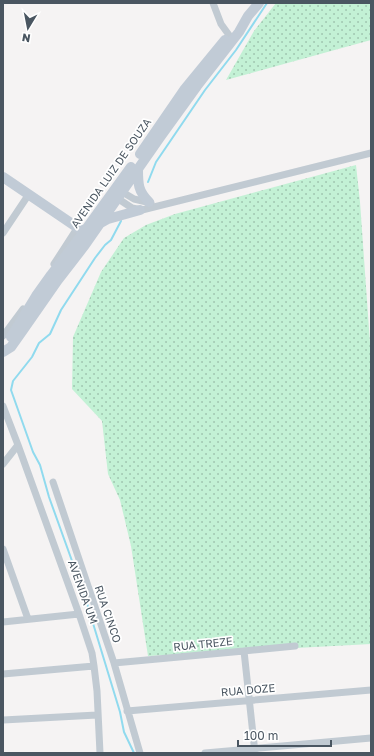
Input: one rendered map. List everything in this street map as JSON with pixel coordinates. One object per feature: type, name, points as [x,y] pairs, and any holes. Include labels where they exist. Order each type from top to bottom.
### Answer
[{"type":"main road","name":"AVENIDA LUIZ DE SOUZA","points":[[3,352],[11,347],[58,280],[85,245],[98,226],[139,156],[184,90],[229,35],[259,3]]},
{"type":"main road","name":"AVENIDA LUIZ DE SOUZA","points":[[3,352],[36,296],[81,230],[138,169],[197,86],[239,32],[248,16]]},
{"type":"main road","points":[[138,169],[138,187],[142,195],[149,202]]},
{"type":"main road","points":[[3,177],[81,230]]},
{"type":"main road","points":[[98,226],[108,219],[140,210]]},
{"type":"street","points":[[213,3],[220,24],[229,35]]},
{"type":"street","points":[[116,193],[132,208],[140,210],[371,153]]},
{"type":"street","points":[[116,193],[149,202],[175,202]]},
{"type":"street","points":[[4,229],[29,194]]},
{"type":"street","points":[[3,336],[60,255],[81,230]]},
{"type":"street","name":"AVENIDA UM","points":[[3,406],[90,646],[94,666],[100,753]]},
{"type":"street","points":[[3,464],[18,444]]},
{"type":"street","name":"RUA CINCO","points":[[53,482],[114,664],[140,753]]},
{"type":"street","points":[[3,549],[28,619]]},
{"type":"street","points":[[3,622],[79,614]]},
{"type":"street","name":"RUA TREZE","points":[[114,664],[295,646]]},
{"type":"street","points":[[244,650],[255,751]]},
{"type":"street","points":[[3,674],[94,666]]},
{"type":"street","name":"RUA DOZE","points":[[127,711],[371,690]]},
{"type":"street","points":[[3,720],[97,714]]},
{"type":"street","points":[[205,753],[255,751],[371,738]]},
{"type":"green space","points":[[276,3],[371,3],[371,40],[226,80],[254,31]]},
{"type":"green space","points":[[356,165],[371,357],[371,644],[148,656],[131,546],[120,500],[108,474],[102,421],[72,389],[73,337],[101,272],[124,238],[146,225],[175,214]]},
{"type":"waterway","points":[[148,182],[156,162],[205,90],[236,50],[267,3]]},
{"type":"waterway","points":[[121,221],[111,240],[95,258],[61,310],[50,334],[39,343],[32,357],[13,381],[11,390],[33,452],[40,465],[49,497],[85,597],[120,712],[124,732],[134,753]]}]
